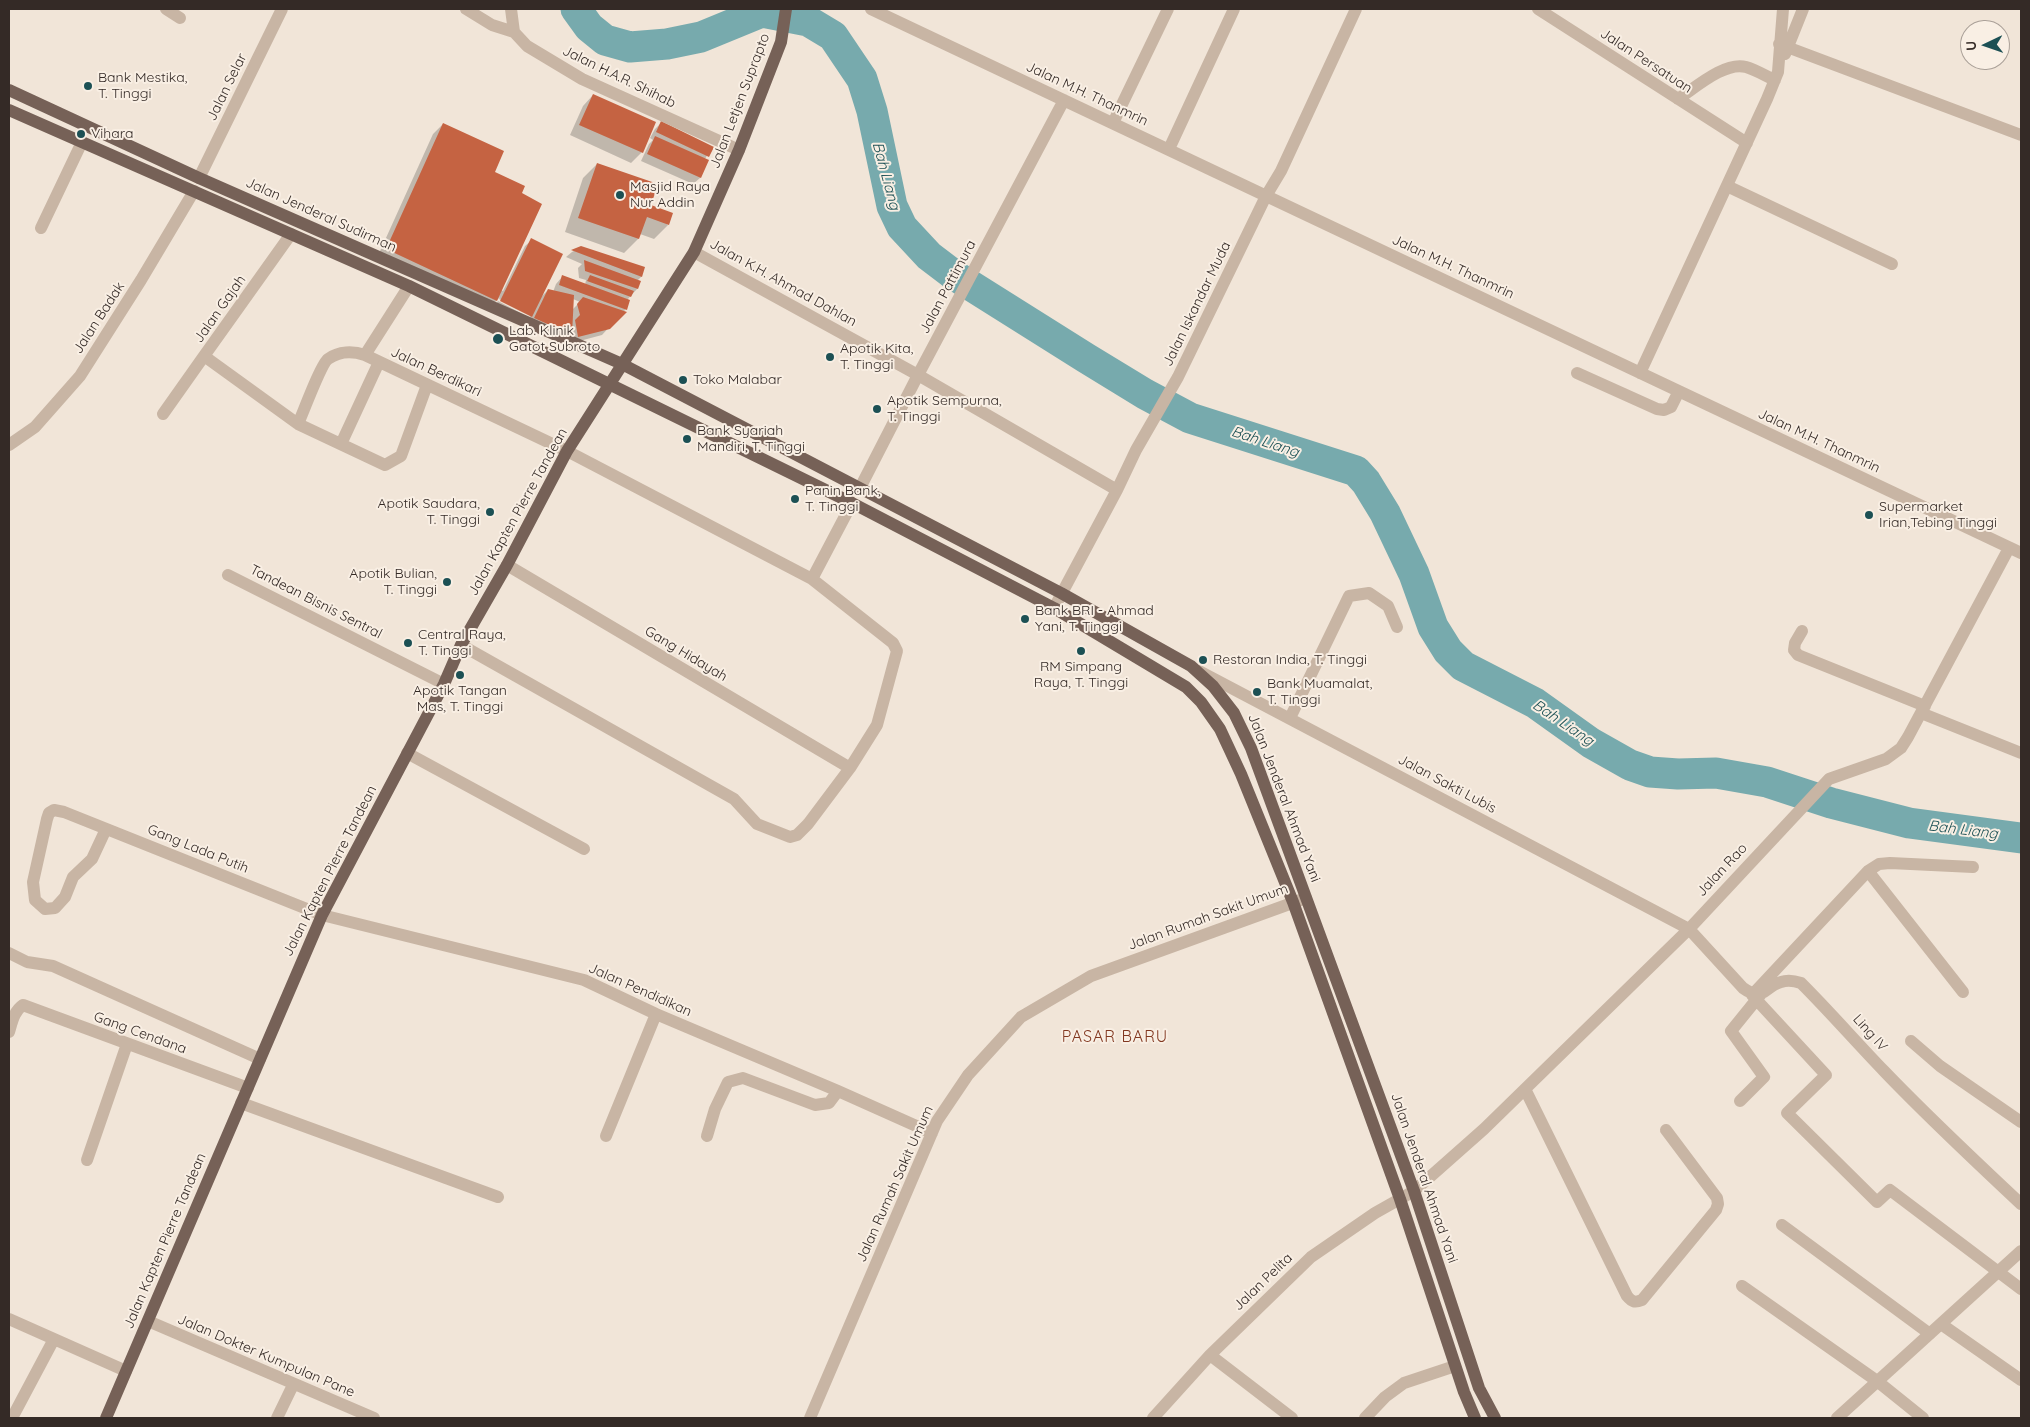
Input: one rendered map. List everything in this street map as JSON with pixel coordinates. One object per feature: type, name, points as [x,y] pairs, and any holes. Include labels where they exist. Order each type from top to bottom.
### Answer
[{"type":"main road","name":"Jalan Letjen Suprapto","points":[[610,384],[694,252],[739,150],[781,42],[786,9]]},
{"type":"main road","name":"Jalan Jenderal Sudirman","points":[[9,90],[199,178],[622,364]]},
{"type":"main road","points":[[9,110],[409,286],[610,384]]},
{"type":"main road","name":"Jalan Jenderal Ahmad Yani","points":[[622,364],[1061,593],[1191,666],[1213,686],[1234,713],[1251,748],[1414,1191],[1479,1388],[1495,1418]]},
{"type":"main road","name":"Jalan Jenderal Ahmad Yani","points":[[610,384],[852,503],[1054,608],[1186,688],[1202,702],[1220,728],[1241,774],[1293,902],[1400,1199],[1455,1366],[1475,1418]]},
{"type":"main road","name":"Jalan Kapten Pierre Tandean","points":[[106,1418],[248,1088],[269,1034],[322,915],[444,684],[461,645],[507,565],[568,451],[610,384]]},
{"type":"street","points":[[166,9],[180,18]]},
{"type":"street","name":"Jalan Selar","points":[[199,178],[282,9]]},
{"type":"street","name":"Jalan H.A.R. Shihab","points":[[466,9],[492,25],[514,32],[526,46],[582,79],[739,150]]},
{"type":"street","points":[[511,9],[514,32]]},
{"type":"street","name":"Jalan M.H. Thanmrin","points":[[872,9],[2015,550]]},
{"type":"street","points":[[1113,123],[1168,9]]},
{"type":"street","points":[[1169,149],[1234,9]]},
{"type":"street","name":"Jalan Iskandar Muda","points":[[1054,608],[1117,490],[1136,450],[1178,377],[1280,171],[1356,9]]},
{"type":"street","name":"Jalan Persatuan","points":[[1538,9],[1742,140]]},
{"type":"street","points":[[1640,373],[1727,186],[1742,140],[1776,76],[1783,46],[1783,9]]},
{"type":"street","points":[[1783,46],[1803,9]]},
{"type":"street","points":[[1783,46],[2021,135]]},
{"type":"street","points":[[1678,99],[1716,73],[1733,66],[1746,67],[1776,76]]},
{"type":"street","name":"Jalan Pattimura","points":[[860,488],[1064,100]]},
{"type":"street","points":[[41,228],[82,142]]},
{"type":"street","points":[[1727,186],[1892,264]]},
{"type":"street","name":"Jalan Badak","points":[[9,445],[35,426],[80,376],[141,280],[194,191]]},
{"type":"street","name":"Jalan Gajah","points":[[291,234],[204,356],[298,424],[384,465],[393,462],[401,456],[427,385]]},
{"type":"street","name":"Jalan K.H. Ahmad Dahlan","points":[[694,252],[918,375],[1117,490]]},
{"type":"street","name":"Jalan Berdikari","points":[[409,286],[365,355],[568,451]]},
{"type":"street","points":[[298,424],[326,360],[338,354],[355,351],[365,355]]},
{"type":"street","points":[[163,414],[204,356]]},
{"type":"street","points":[[340,444],[379,362]]},
{"type":"street","points":[[1577,373],[1657,409],[1671,408],[1679,391]]},
{"type":"street","points":[[461,645],[734,799],[757,824],[790,837],[797,835],[808,824],[850,768],[877,725],[897,651],[893,643],[812,579],[568,451]]},
{"type":"street","points":[[812,579],[852,503]]},
{"type":"street","name":"Jalan Rao","points":[[1414,1191],[1484,1129],[1689,928],[1829,779],[1842,772],[1886,759],[1900,748],[2015,550]]},
{"type":"street","name":"Gang Hidayah","points":[[507,565],[850,768]]},
{"type":"street","name":"Tandean Bisnis Sentral","points":[[228,575],[444,684]]},
{"type":"street","points":[[1290,718],[1349,596],[1369,593],[1388,606],[1397,628]]},
{"type":"street","points":[[1802,631],[1795,643],[1794,650],[1798,655],[2021,753]]},
{"type":"street","name":"Jalan Sakti Lubis","points":[[1191,666],[1689,928]]},
{"type":"street","points":[[407,753],[584,849]]},
{"type":"street","name":"Gang Lada Putih","points":[[106,829],[92,859],[73,878],[65,897],[55,908],[45,909],[35,900],[33,882],[50,814],[54,810],[64,812],[322,915]]},
{"type":"street","points":[[1740,1101],[1764,1077],[1731,1031],[1756,996],[1868,871],[1879,864],[1890,863],[1973,867]]},
{"type":"street","points":[[1868,871],[1963,992]]},
{"type":"street","name":"Jalan Rumah Sakit Umum","points":[[810,1418],[937,1120],[968,1075],[1021,1017],[1091,976],[1306,898]]},
{"type":"street","name":"Jalan Pendidikan","points":[[322,915],[584,980],[656,1014],[932,1133]]},
{"type":"street","points":[[1689,928],[1743,988],[1756,996],[1826,1075],[1787,1113],[1877,1202],[1890,1190],[2021,1289]]},
{"type":"street","points":[[9,953],[27,962],[53,966],[260,1059]]},
{"type":"street","name":"Ling IV","points":[[1756,996],[1781,982],[1793,981],[1801,983],[1884,1072],[2021,1204]]},
{"type":"street","name":"Gang Cendana","points":[[9,1032],[14,1014],[23,1005],[248,1088]]},
{"type":"street","points":[[606,1136],[656,1014]]},
{"type":"street","points":[[1911,1041],[1940,1066],[2021,1122]]},
{"type":"street","points":[[87,1160],[127,1044]]},
{"type":"street","points":[[707,1136],[715,1109],[728,1082],[743,1078],[815,1105],[829,1104],[838,1091]]},
{"type":"street","points":[[1525,1088],[1627,1296],[1636,1303],[1642,1300],[1716,1210],[1718,1204],[1717,1198],[1666,1130]]},
{"type":"street","points":[[241,1103],[498,1197]]},
{"type":"street","name":"Jalan Pelita","points":[[1153,1418],[1210,1355],[1311,1257],[1414,1191]]},
{"type":"street","points":[[1782,1224],[1930,1334]]},
{"type":"street","points":[[1837,1418],[2021,1251]]},
{"type":"street","points":[[1742,1286],[1877,1382],[1923,1418]]},
{"type":"street","points":[[9,1319],[126,1371]]},
{"type":"street","name":"Jalan Dokter Kumpulan Pane","points":[[148,1321],[358,1415],[374,1418]]},
{"type":"street","points":[[1941,1324],[2021,1380]]},
{"type":"street","points":[[12,1418],[54,1339]]},
{"type":"street","points":[[1210,1355],[1292,1418]]},
{"type":"street","points":[[1365,1418],[1384,1397],[1404,1383],[1455,1366]]},
{"type":"street","points":[[277,1418],[293,1385]]},
{"type":"building","points":[[593,94],[656,122],[643,153],[579,125]]},
{"type":"building","points":[[661,121],[714,147],[709,157],[656,132]]},
{"type":"building","points":[[443,123],[504,151],[495,172],[525,186],[522,193],[542,204],[497,301],[386,249]]},
{"type":"building","points":[[655,136],[709,160],[701,178],[647,154]]},
{"type":"building","name":"Masjid Raya Nur Addin","points":[[597,163],[658,184],[651,205],[673,213],[669,225],[647,217],[639,239],[578,218]]},
{"type":"building","points":[[531,238],[563,254],[532,317],[500,301]]},
{"type":"building","points":[[581,246],[645,267],[642,277],[571,250]]},
{"type":"building","points":[[584,260],[641,281],[638,289],[585,271]]},
{"type":"building","points":[[562,275],[630,300],[627,310],[559,285]]},
{"type":"building","points":[[590,275],[634,291],[631,297],[587,281]]},
{"type":"building","points":[[548,289],[574,295],[572,335],[534,318]]},
{"type":"building","points":[[583,297],[627,312],[610,329],[578,337],[575,320],[580,315],[577,304]]},
{"type":"waterway","name":"Bah Liang","points":[[576,9],[589,27],[605,40],[630,47],[667,44],[701,37],[762,12],[808,21],[833,36],[862,79],[872,111],[892,206],[902,227],[929,256],[954,275],[1086,358],[1145,394],[1190,418],[1356,471],[1366,482],[1385,513],[1414,574],[1433,627],[1448,651],[1463,666],[1535,703],[1591,743],[1630,765],[1650,772],[1678,774],[1716,773],[1767,782],[1831,803],[1909,823],[2021,838]]},
{"type":"place","name":"Bank Mestika, T. Tinggi","points":[[88,86]]},
{"type":"place","name":"Vihara","points":[[81,134]]},
{"type":"place","name":"Masjid Raya Nur Addin","points":[[620,195]]},
{"type":"place","name":"Lab. Klinik Gatot Subroto","points":[[498,339]]},
{"type":"place","name":"Apotik Kita, T. Tinggi","points":[[830,357]]},
{"type":"place","name":"Toko Malabar","points":[[683,380]]},
{"type":"place","name":"Apotik Sempurna, T. Tinggi","points":[[877,409]]},
{"type":"place","name":"Bank Syariah Mandiri, T. Tinggi","points":[[687,439]]},
{"type":"place","name":"Panin Bank, T. Tinggi","points":[[795,499]]},
{"type":"place","name":"Apotik Saudara, T. Tinggi","points":[[490,512]]},
{"type":"place","name":"Supermarket Irian,Tebing Tinggi","points":[[1869,515]]},
{"type":"place","name":"Apotik Bulian, T. Tinggi","points":[[447,582]]},
{"type":"place","name":"Bank BRI - Ahmad Yani, T. Tinggi","points":[[1025,619]]},
{"type":"place","name":"Central Raya, T. Tinggi","points":[[408,643]]},
{"type":"place","name":"RM Simpang Raya, T. Tinggi","points":[[1081,651]]},
{"type":"place","name":"Restoran India, T. Tinggi","points":[[1203,660]]},
{"type":"place","name":"Apotik Tangan Mas, T. Tinggi","points":[[460,675]]},
{"type":"place","name":"Bank Muamalat, T. Tinggi","points":[[1257,692]]},
{"type":"district","name":"PASAR BARU","points":[[1115,1037]]}]
